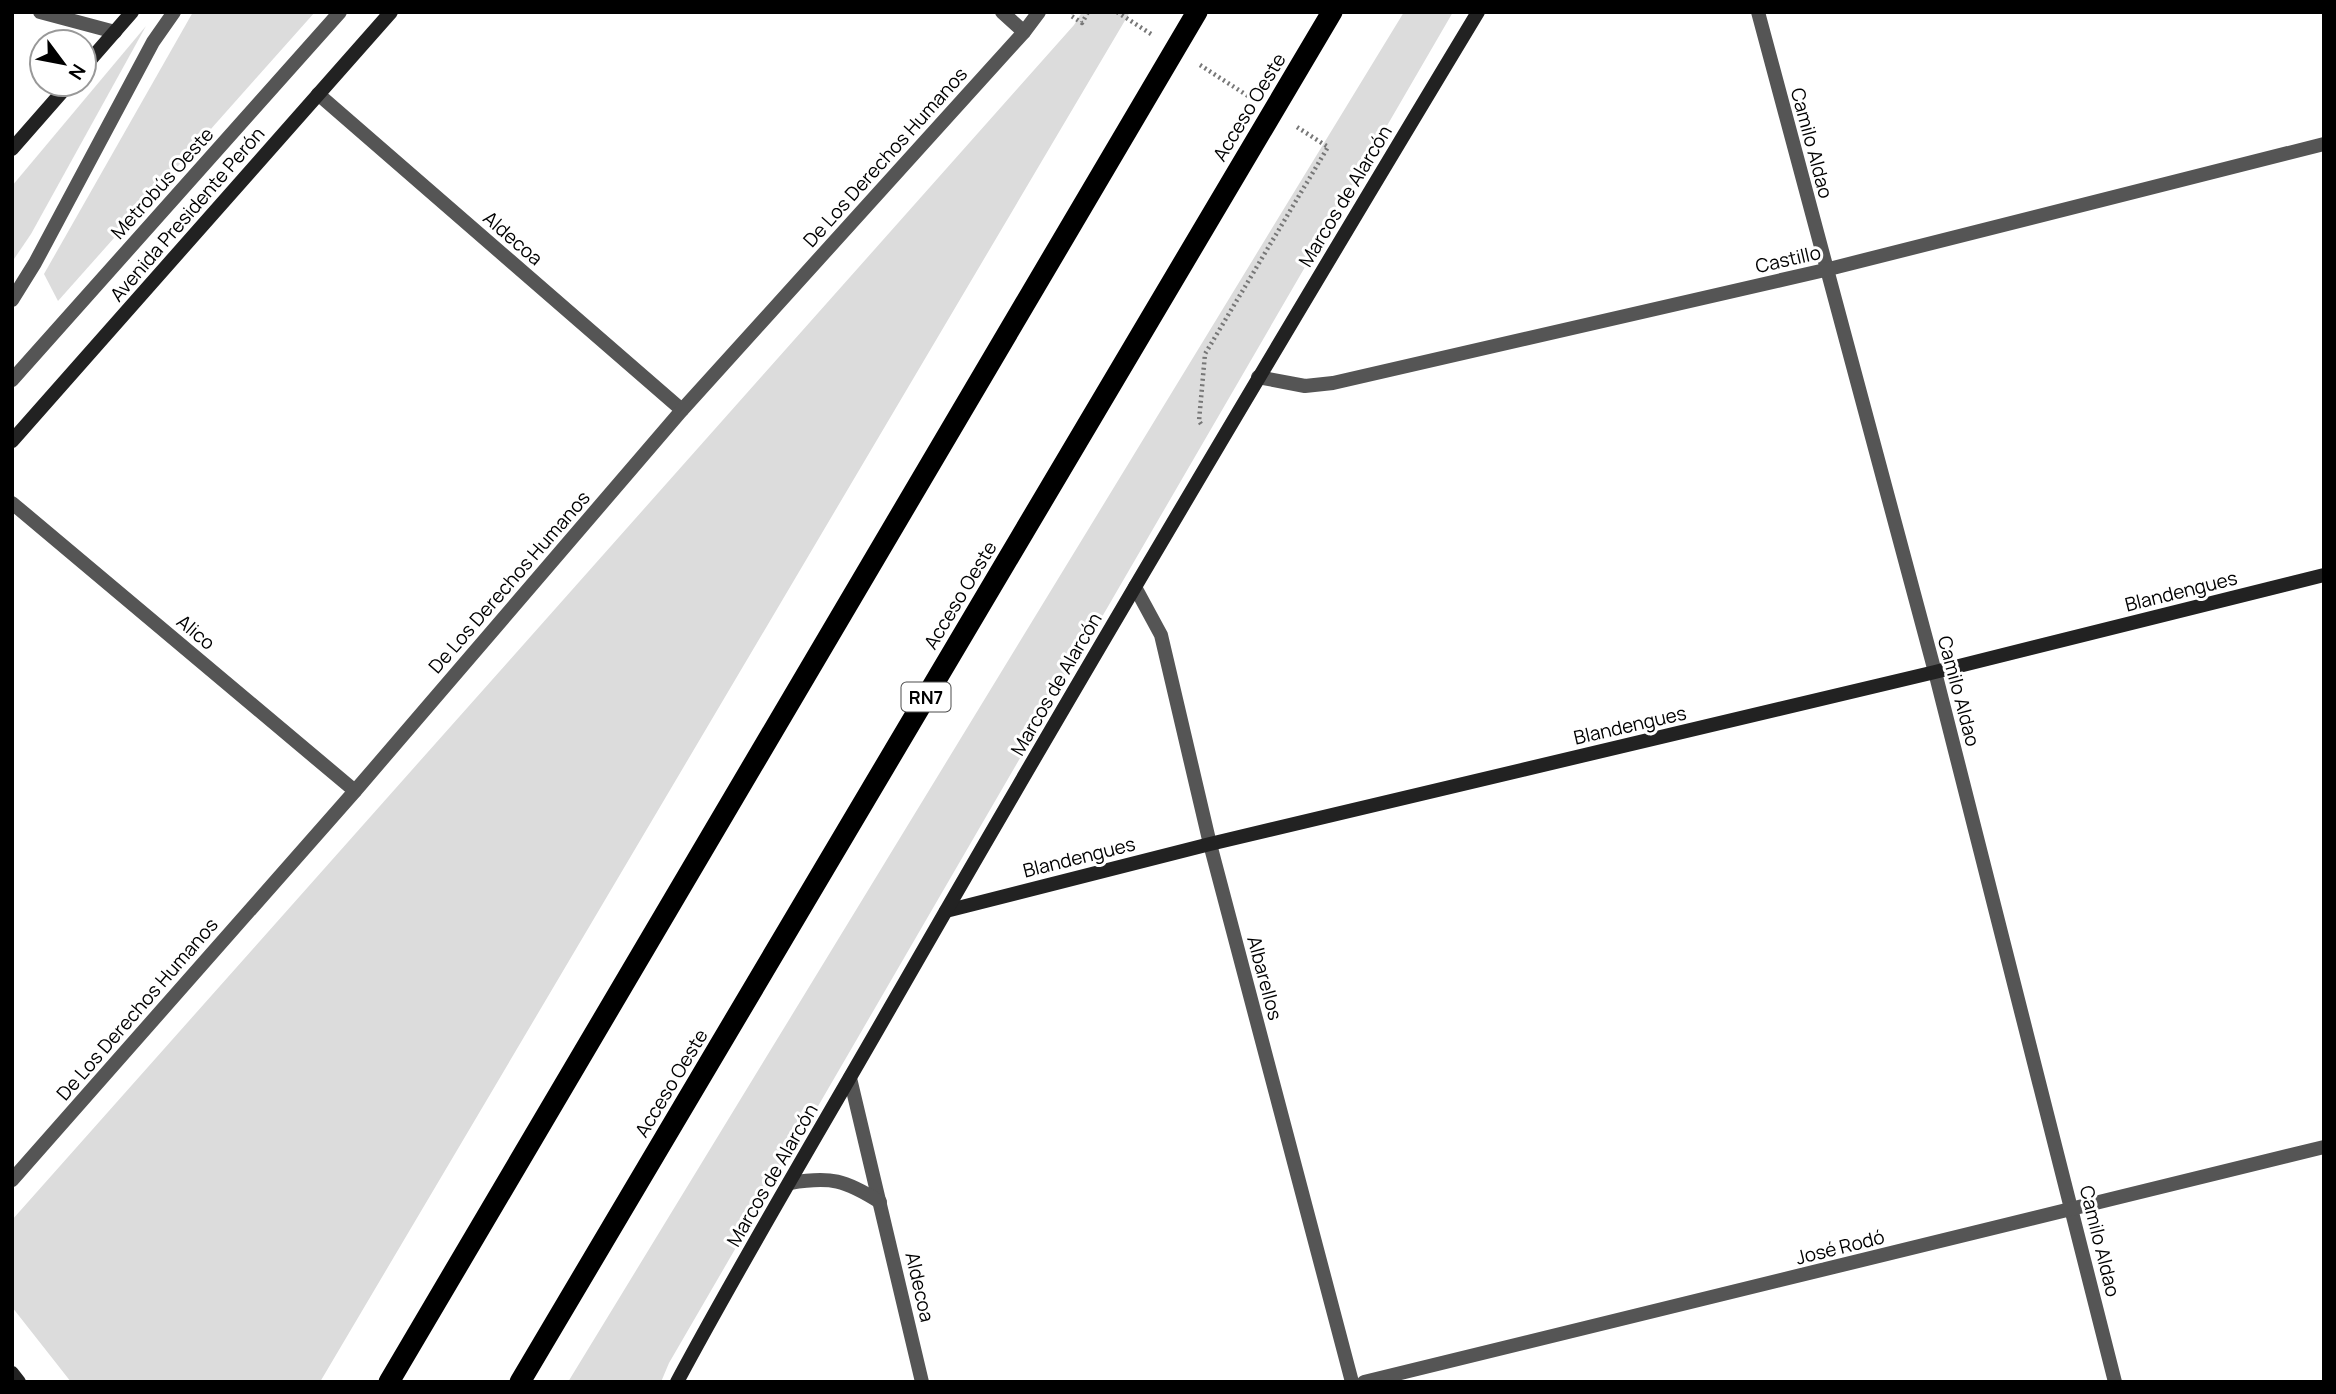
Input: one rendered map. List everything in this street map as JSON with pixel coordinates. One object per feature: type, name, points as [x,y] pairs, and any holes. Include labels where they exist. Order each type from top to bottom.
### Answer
[{"type":"highway","points":[[389,1382],[1197,12]]},
{"type":"highway","name":"Acceso Oeste","points":[[520,1382],[1332,12]]},
{"type":"street","points":[[40,12],[115,32]]},
{"type":"street","points":[[98,51],[132,12]]},
{"type":"street","points":[[12,300],[35,263],[153,42],[174,12]]},
{"type":"street","name":"Metrobús Oeste","points":[[12,380],[340,12]]},
{"type":"street","name":"Avenida Presidente Perón","points":[[12,441],[391,12]]},
{"type":"street","points":[[1002,12],[1024,32]]},
{"type":"street","name":"De Los Derechos Humanos","points":[[12,1180],[355,790],[682,410],[1024,32],[1039,12]]},
{"type":"street","name":"Marcos de Alarcón","points":[[677,1382],[1135,587],[1478,12]]},
{"type":"street","name":"Camilo Aldao","points":[[1758,12],[1825,270],[1935,672],[2115,1382]]},
{"type":"street","name":"Aldecoa","points":[[318,94],[682,410]]},
{"type":"street","points":[[12,149],[57,98]]},
{"type":"street","name":"Castillo","points":[[1258,377],[1305,386],[1333,383],[1825,270],[2324,144]]},
{"type":"street","name":"Alico","points":[[12,503],[355,790]]},
{"type":"street","name":"Blandengues","points":[[946,911],[1210,844],[1935,672],[2324,575]]},
{"type":"street","name":"Albarellos","points":[[1135,587],[1161,635],[1210,844],[1352,1382]]},
{"type":"street","name":"Aldecoa","points":[[850,1078],[922,1382]]},
{"type":"street","name":"José Rodó","points":[[1364,1382],[2324,1147]]},
{"type":"street","points":[[790,1183],[814,1179],[839,1181],[880,1202]]},
{"type":"street","points":[[12,1373],[19,1382]]},
{"type":"path","points":[[1071,12],[1069,15],[1082,23],[1088,12]]},
{"type":"path","points":[[1117,12],[1152,35]]},
{"type":"path","points":[[1199,65],[1258,102]]},
{"type":"path","points":[[1218,447],[1199,421],[1205,354],[1328,147],[1293,125]]},
{"type":"shaded area","points":[[193,12],[315,12],[58,301],[44,274]]},
{"type":"shaded area","points":[[1082,12],[1130,12],[320,1382],[71,1382],[12,1307],[12,1220],[1074,25]]},
{"type":"shaded area","points":[[1404,12],[1453,12],[669,1363],[661,1382],[568,1382]]},
{"type":"shaded area","points":[[146,26],[31,234],[12,262],[12,186],[86,98],[98,98],[98,83]]}]
